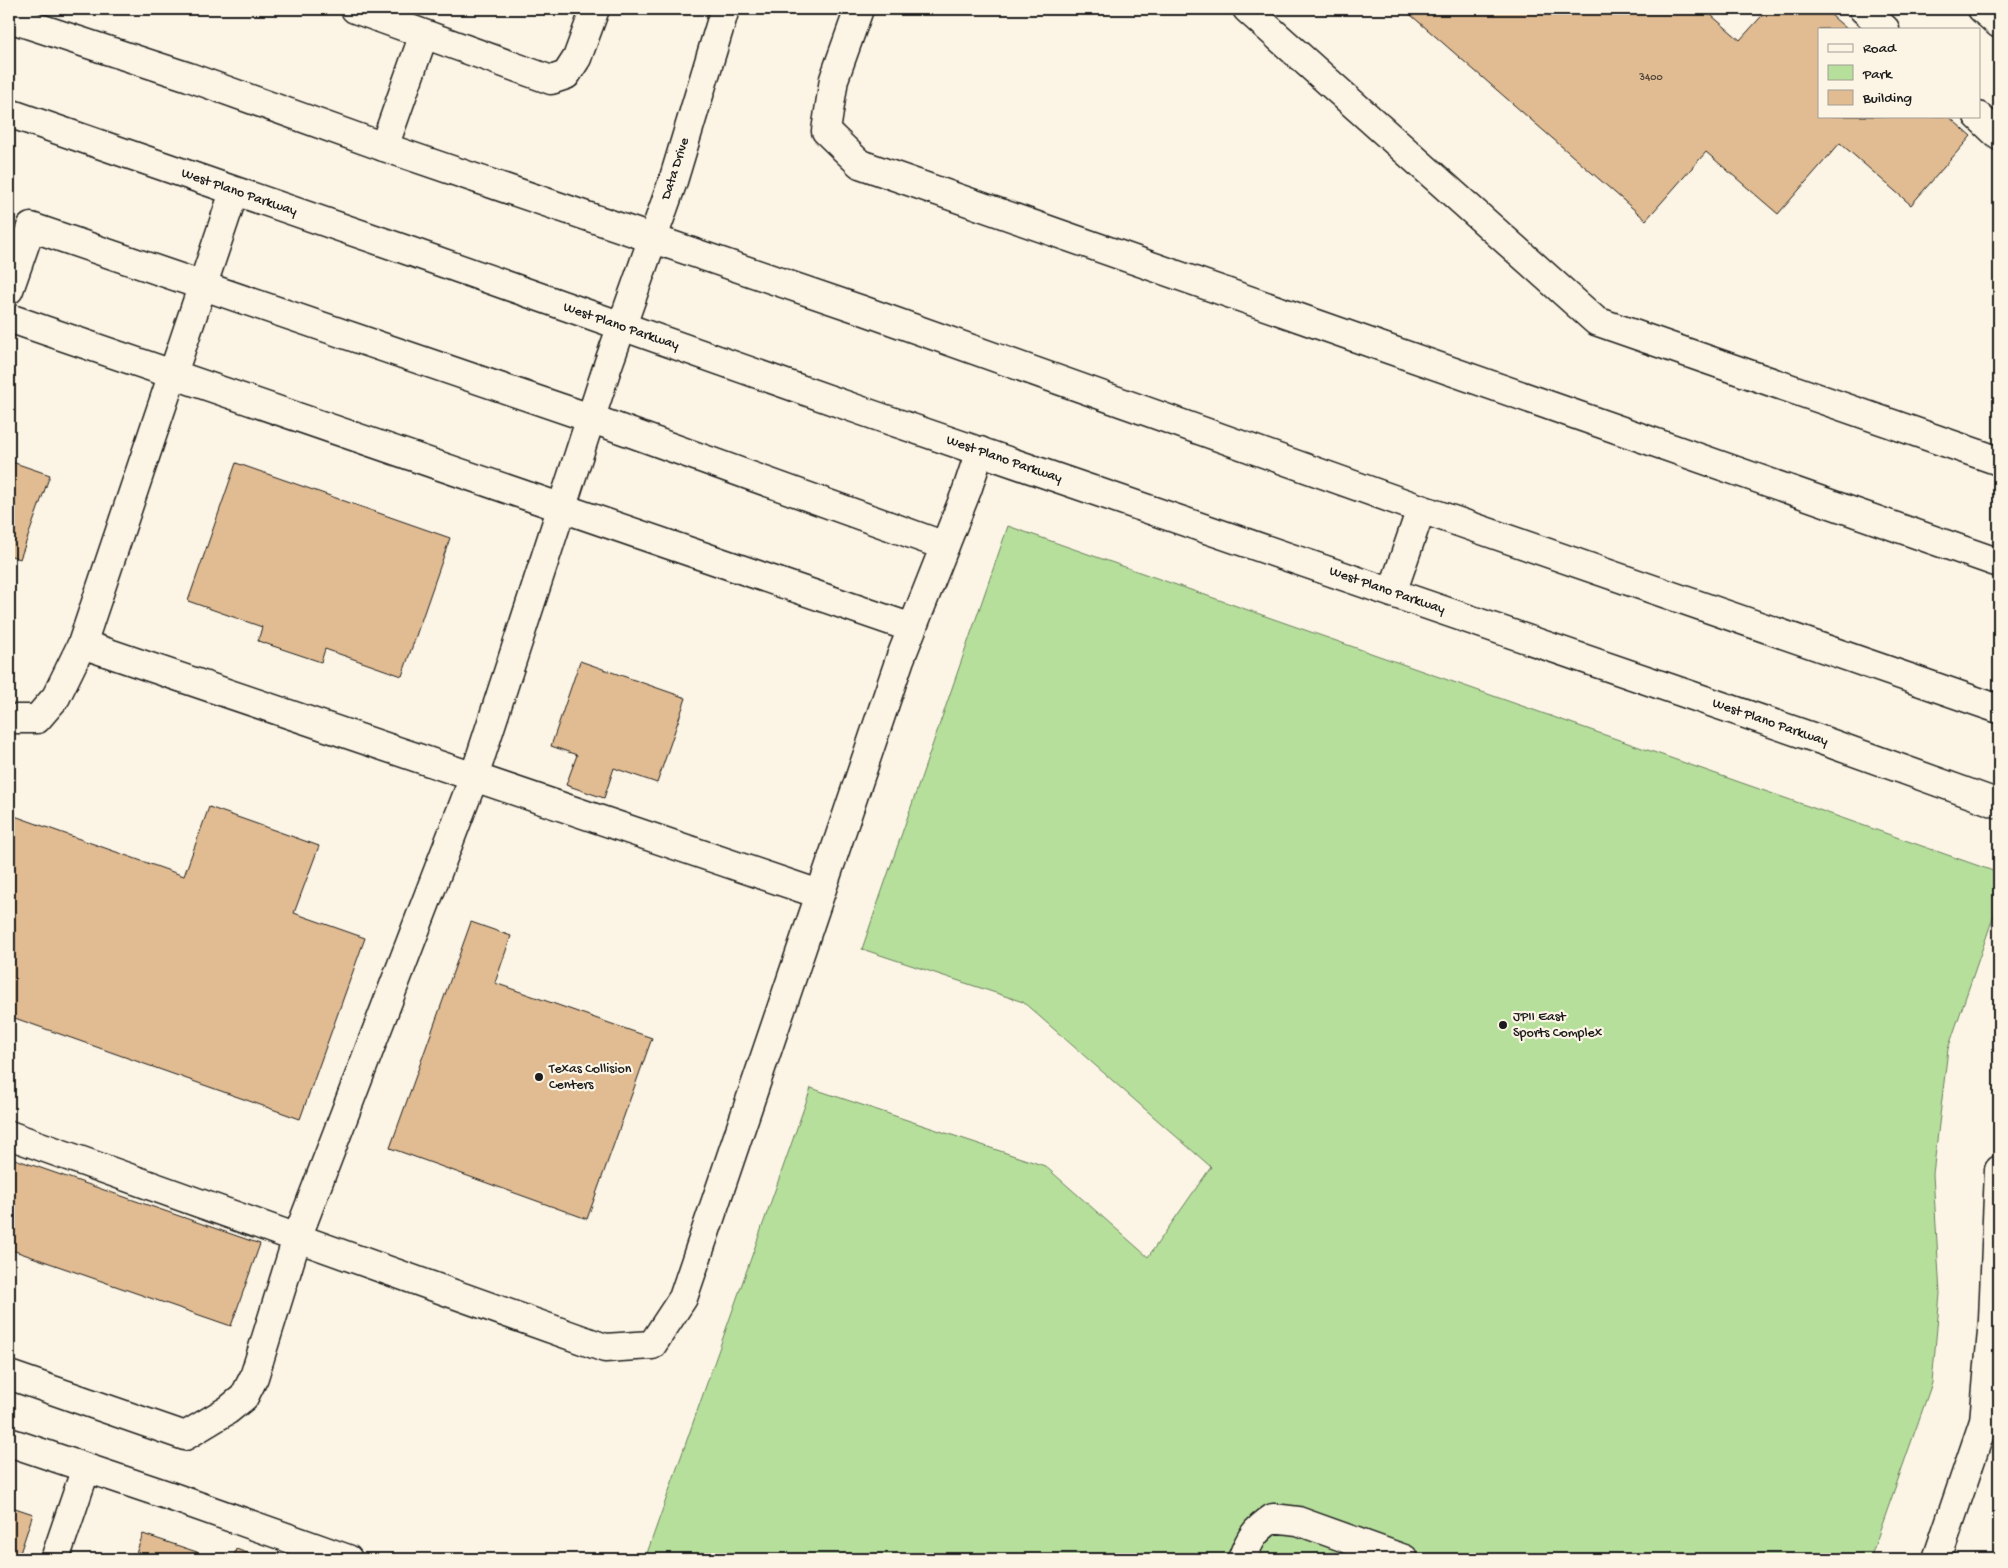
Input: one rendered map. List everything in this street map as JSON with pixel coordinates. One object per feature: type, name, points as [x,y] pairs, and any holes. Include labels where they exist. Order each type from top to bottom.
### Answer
[{"type":"main road","points":[[355,9],[551,80],[566,75],[577,58],[595,9]]},
{"type":"main road","name":"Data Drive","points":[[9,1375],[185,1436],[228,1410],[244,1397],[254,1377],[297,1238],[474,777],[590,418],[673,181],[725,9]]},
{"type":"main road","points":[[859,9],[834,79],[826,131],[860,164],[1999,563]]},
{"type":"main road","points":[[1247,9],[1596,321],[1999,462]]},
{"type":"main road","points":[[1863,9],[1884,28]]},
{"type":"main road","points":[[1982,9],[1999,24]]},
{"type":"main road","points":[[9,18],[189,77],[384,147],[653,238],[1421,509],[1999,709]]},
{"type":"main road","points":[[384,147],[424,34]]},
{"type":"main road","name":"West Plano Parkway","points":[[9,113],[415,253],[621,327],[1824,741],[1999,804]]},
{"type":"main road","points":[[1980,118],[1999,136]]},
{"type":"main road","points":[[9,719],[37,719],[56,697],[82,644],[234,192]]},
{"type":"main road","points":[[9,290],[31,227],[590,418],[945,546]]},
{"type":"main road","points":[[9,318],[174,373],[912,628]]},
{"type":"main road","points":[[9,1135],[604,1348],[652,1345],[683,1298],[819,894],[912,628],[967,490],[980,451]]},
{"type":"main road","points":[[1392,593],[1421,509]]},
{"type":"main road","points":[[82,644],[819,894]]},
{"type":"main road","points":[[1937,1559],[1984,1421],[1996,1321],[1999,1170]]},
{"type":"main road","points":[[9,1442],[348,1559]]},
{"type":"main road","points":[[55,1559],[86,1468]]},
{"type":"main road","points":[[1242,1559],[1247,1545],[1257,1528],[1273,1518],[1298,1521],[1404,1559]]},
{"type":"green space","name":"JPII East Sports Complex","points":[[1008,526],[1999,873],[1999,900],[1948,1049],[1933,1174],[1940,1294],[1932,1383],[1870,1559],[645,1559],[811,1088],[1045,1166],[1148,1257],[1211,1167],[1023,1002],[862,949]]},
{"type":"building","points":[[1404,9],[1704,9],[1740,40],[1768,9],[1824,9],[1846,28],[1818,28],[1818,118],[1950,118],[1971,136],[1911,205],[1840,143],[1778,214],[1706,152],[1646,220]]},
{"type":"building","points":[[9,461],[50,475],[20,559],[9,555]]},
{"type":"building","points":[[236,463],[450,538],[402,676],[325,649],[321,662],[258,641],[262,627],[188,601]]},
{"type":"building","points":[[580,661],[686,698],[657,783],[614,768],[604,798],[566,785],[577,755],[551,746]]},
{"type":"building","points":[[209,807],[319,846],[294,913],[365,938],[300,1119],[9,1016],[9,814],[184,876]]},
{"type":"building","points":[[471,922],[511,936],[495,983],[652,1038],[587,1219],[390,1148]]},
{"type":"building","points":[[9,1157],[260,1244],[231,1326],[9,1249]]},
{"type":"building","points":[[9,1506],[33,1514],[18,1559],[9,1559]]},
{"type":"building","points":[[143,1534],[197,1552],[195,1559],[134,1559]]},
{"type":"building","points":[[236,1549],[264,1559],[233,1559]]},
{"type":"place","name":"JPII East Sports Complex","points":[[1503,1025]]},
{"type":"place","name":"Texas Collision Centers","points":[[539,1077]]}]
